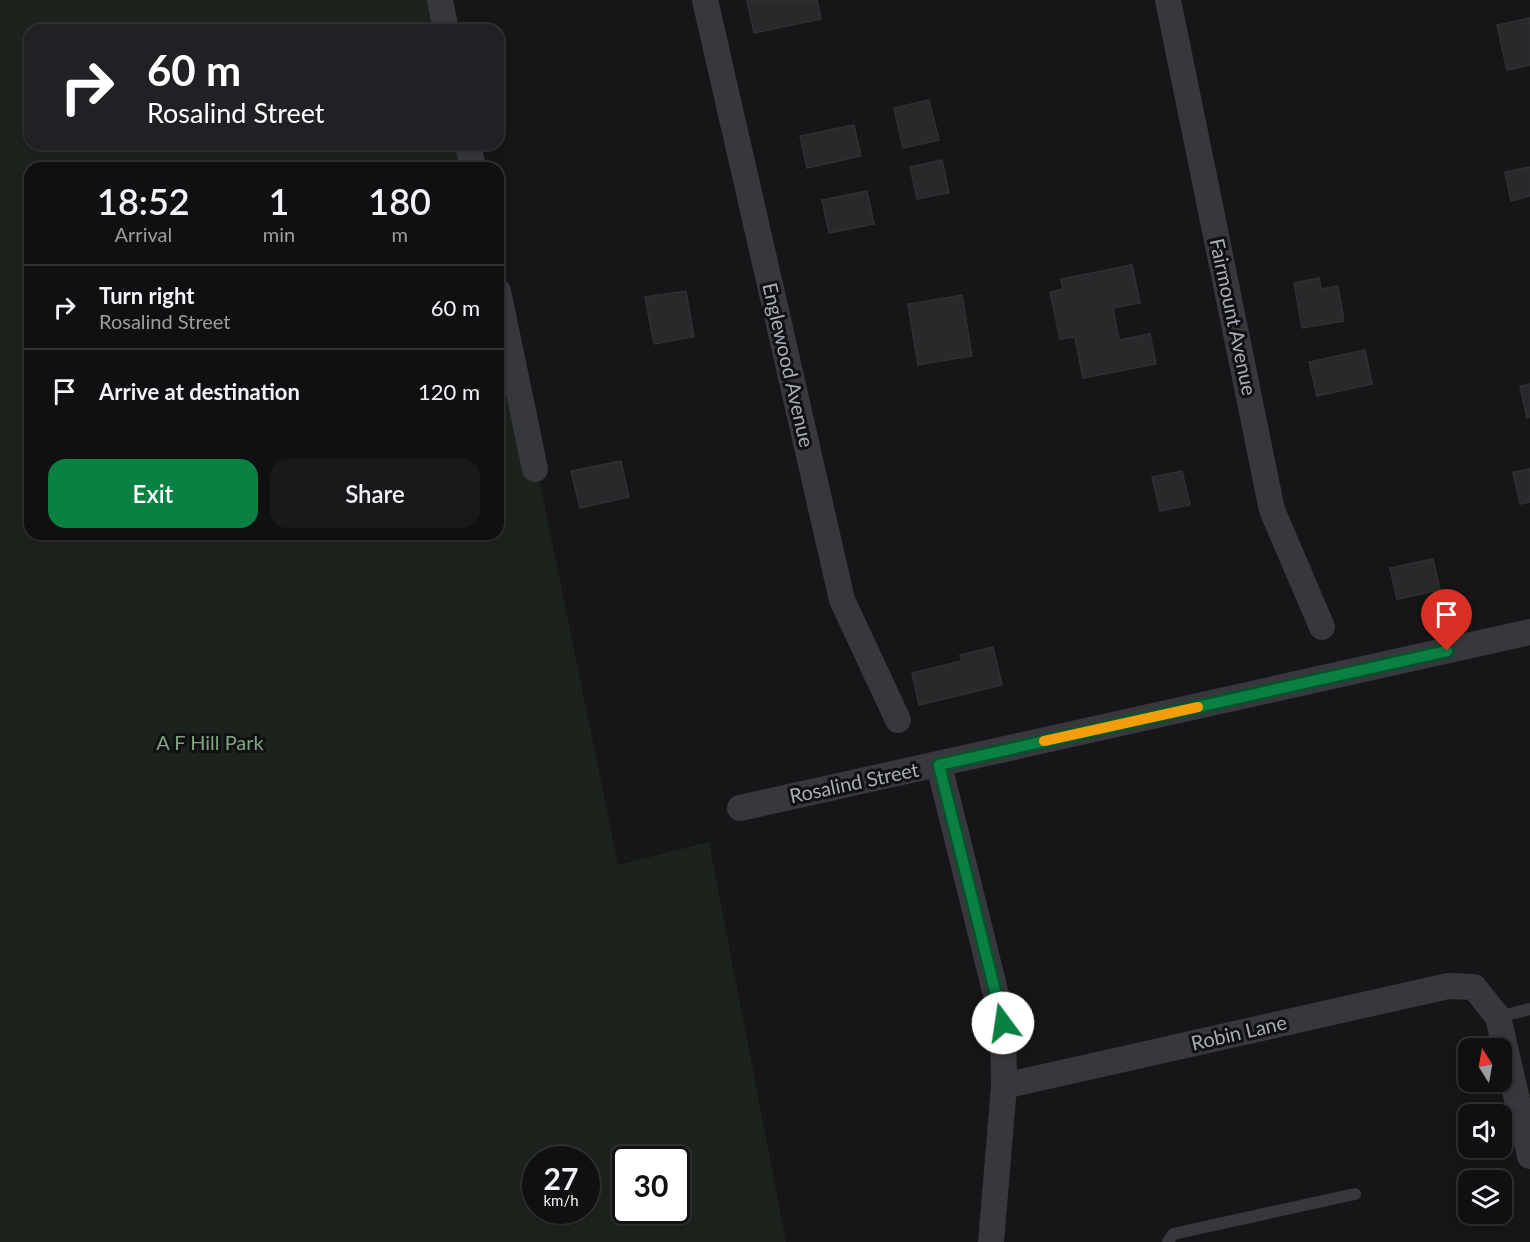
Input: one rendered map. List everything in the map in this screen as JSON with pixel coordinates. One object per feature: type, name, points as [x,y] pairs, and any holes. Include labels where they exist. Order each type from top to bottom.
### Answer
[{"type":"street","points":[[440,0],[445,24]]},
{"type":"street","name":"Englewood Avenue","points":[[705,0],[842,600],[898,720]]},
{"type":"street","name":"Fairmount Avenue","points":[[1168,0],[1272,510],[1322,627]]},
{"type":"street","points":[[504,320],[535,469]]},
{"type":"street","name":"Rosalind Street","points":[[740,808],[1530,632]]},
{"type":"street","points":[[939,765],[1003,1023],[1004,1086],[991,1242]]},
{"type":"street","name":"Robin Lane","points":[[1004,1086],[1448,986],[1474,987],[1498,1017]]},
{"type":"street","points":[[1498,1017],[1530,1156]]},
{"type":"lane","points":[[1498,1017],[1530,1009]]},
{"type":"lane","points":[[1168,1242],[1173,1234],[1355,1194]]},
{"type":"green space","name":"A F Hill Park","points":[[0,0],[444,0],[449,24],[24,24],[24,150],[473,150],[476,162],[24,162],[24,540],[504,540],[504,306],[618,865],[709,842],[786,1242],[0,1242]]},
{"type":"building","points":[[817,0],[821,19],[754,33],[747,1]]},
{"type":"building","points":[[1530,18],[1530,65],[1507,70],[1497,25]]},
{"type":"building","points":[[929,100],[939,140],[903,148],[894,108]]},
{"type":"building","points":[[854,125],[861,156],[807,168],[800,136]]},
{"type":"building","points":[[942,160],[949,193],[917,199],[910,167]]},
{"type":"building","points":[[1530,167],[1530,196],[1511,201],[1505,172]]},
{"type":"building","points":[[867,191],[874,224],[829,233],[822,200]]},
{"type":"building","points":[[1132,265],[1140,303],[1113,308],[1119,340],[1150,334],[1156,364],[1083,378],[1075,337],[1060,339],[1050,292],[1063,289],[1061,279]]},
{"type":"building","points":[[1319,278],[1321,289],[1338,286],[1344,321],[1302,328],[1294,283]]},
{"type":"building","points":[[686,291],[694,337],[654,344],[645,297]]},
{"type":"building","points":[[962,295],[972,356],[918,365],[908,304]]},
{"type":"building","points":[[1365,350],[1372,384],[1317,396],[1309,362]]},
{"type":"building","points":[[1530,384],[1530,417],[1527,418],[1520,386]]},
{"type":"building","points":[[621,461],[629,497],[580,508],[571,471]]},
{"type":"building","points":[[1530,469],[1530,502],[1520,504],[1513,472]]},
{"type":"building","points":[[1182,471],[1190,505],[1160,511],[1152,477]]},
{"type":"building","points":[[1433,559],[1440,590],[1397,599],[1390,568]]},
{"type":"building","points":[[993,647],[1002,685],[919,705],[912,673],[962,661],[960,655]]},
{"type":"slow traffic","points":[[1044,741],[1198,707]]},
{"type":"route","points":[[1003,1023],[939,765],[1447,651]]}]
